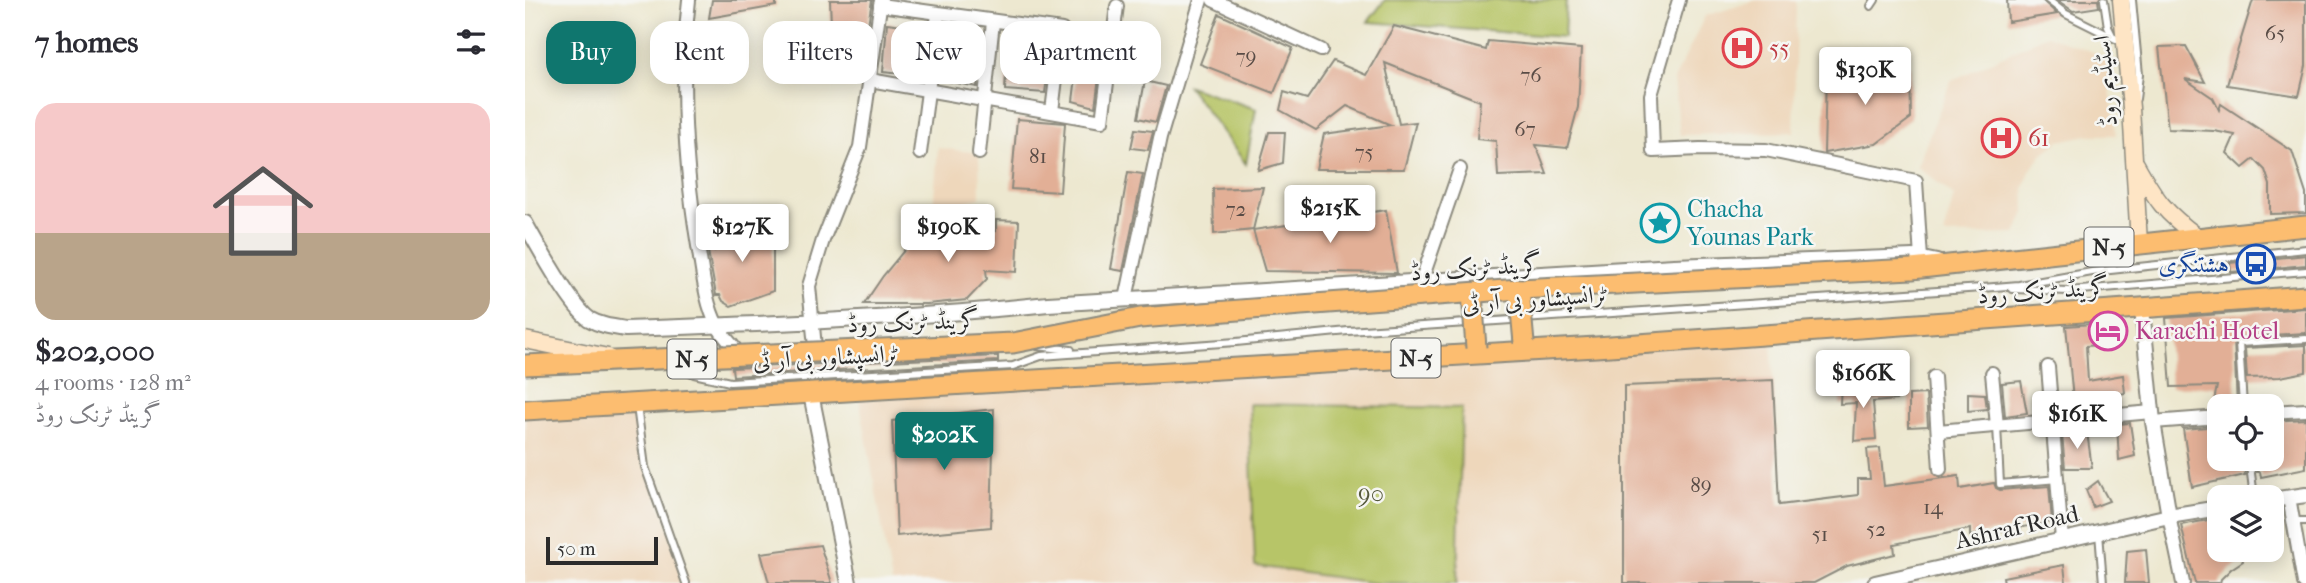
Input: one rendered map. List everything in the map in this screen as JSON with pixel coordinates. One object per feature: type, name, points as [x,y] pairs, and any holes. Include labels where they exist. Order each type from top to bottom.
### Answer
[{"type":"highway","name":"گرینڈ ٹرنک روڈ","points":[[525,365],[621,355],[1013,343],[1140,318],[1519,289],[1916,264],[1943,265],[2306,226]]},
{"type":"highway","points":[[1519,289],[1525,347]]},
{"type":"highway","points":[[1472,293],[1476,351]]},
{"type":"highway","name":"گرینڈ ٹرنک روڈ","points":[[525,411],[2142,309],[2306,296]]},
{"type":"main road","name":"اسٹیڈیم روڈ","points":[[2125,2],[2118,40],[2131,115],[2139,243]]},
{"type":"main road","name":"اسٹیڈیم روڈ","points":[[2133,158],[2157,201],[2174,219],[2198,237]]},
{"type":"main road","points":[[525,342],[621,355]]},
{"type":"street","points":[[689,0],[683,75],[689,193],[706,293],[717,326],[737,351]]},
{"type":"street","points":[[1126,299],[1160,138],[1201,0]]},
{"type":"street","points":[[1213,0],[1321,50]]},
{"type":"street","points":[[1679,0],[1651,95],[1653,151],[1766,150],[1916,181],[1916,264]]},
{"type":"street","points":[[877,30],[881,2],[993,22],[1062,30],[1052,111]]},
{"type":"street","points":[[877,81],[1102,121],[1117,6]]},
{"type":"street","points":[[919,153],[938,13]]},
{"type":"street","points":[[979,153],[993,22]]},
{"type":"street","points":[[815,347],[809,286],[823,240],[860,147],[869,84]]},
{"type":"street","points":[[1421,282],[1460,169]]},
{"type":"street","points":[[525,223],[578,309],[596,323],[626,329],[811,322],[1126,299],[1674,266],[1913,257],[1916,264]]},
{"type":"street","points":[[2142,309],[2153,417],[2183,583]]},
{"type":"street","points":[[2048,367],[2062,540]]},
{"type":"street","points":[[1992,373],[1997,426]]},
{"type":"street","points":[[1934,377],[1940,469]]},
{"type":"street","points":[[811,394],[849,583]]},
{"type":"street","points":[[2284,411],[2306,410]]},
{"type":"street","points":[[1938,431],[2053,421],[2207,417]]},
{"type":"street","points":[[2284,498],[2306,495]]},
{"type":"street","points":[[2289,497],[2300,521],[2304,583]]},
{"type":"street","name":"Ashraf Road","points":[[1875,583],[2169,516],[2207,510]]},
{"type":"lane","points":[[2048,0],[2066,14],[2118,40]]},
{"type":"lane","points":[[2104,0],[2108,27],[2118,40]]},
{"type":"lane","points":[[2125,2],[2139,75],[2131,115]]},
{"type":"lane","name":"ٹرانسپشاور بی آر ٹی","points":[[649,356],[694,374],[730,382],[1013,366],[1041,356],[1348,331],[2019,285],[2092,272],[2306,249]]},
{"type":"lane","name":"ٹرانسپشاور بی آر ٹی","points":[[1982,288],[2069,291],[2306,271]]},
{"type":"lane","name":"ٹرانسپشاور بی آر ٹی","points":[[621,355],[649,356],[1002,338],[1031,345],[1090,352]]},
{"type":"lane","points":[[2242,394],[2239,343],[2306,339]]},
{"type":"lane","points":[[636,404],[645,467],[686,583]]},
{"type":"lane","points":[[1997,426],[2000,484],[2058,479]]},
{"type":"lane","points":[[2099,532],[2103,583]]},
{"type":"shaded area","name":"55","points":[[1757,0],[1796,0],[1794,132],[1680,135],[1674,80],[1705,16]]},
{"type":"shaded area","name":"61","points":[[2047,35],[2106,57],[2116,135],[2088,135],[2059,141],[2042,154],[2030,171],[2024,188],[2025,212],[2016,234],[1944,235],[1954,196],[1917,166],[1951,81]]},
{"type":"shaded area","points":[[938,148],[979,153],[980,198],[933,209]]},
{"type":"shaded area","points":[[1771,336],[1783,583],[892,583],[858,391]]},
{"type":"shaded area","points":[[636,404],[645,467],[691,583],[525,583],[525,407]]},
{"type":"green space","points":[[1385,0],[1566,0],[1564,37],[1368,22]]},
{"type":"green space","points":[[1188,86],[1256,109],[1246,164]]},
{"type":"green space","name":"90","points":[[1249,404],[1462,408],[1457,583],[1374,583],[1255,566]]},
{"type":"building","points":[[712,0],[776,0],[776,6],[709,18]]},
{"type":"building","points":[[830,0],[872,0],[869,21],[831,21]]},
{"type":"building","points":[[2007,0],[2042,0],[2057,14],[2008,22]]},
{"type":"building","points":[[2057,0],[2098,0],[2099,7],[2073,11]]},
{"type":"building","points":[[2253,0],[2306,0],[2306,66],[2299,96],[2227,85]]},
{"type":"building","points":[[1219,14],[1293,48],[1274,93],[1200,64]]},
{"type":"building","points":[[887,23],[891,24],[891,73],[883,72]]},
{"type":"building","points":[[1394,26],[1486,50],[1488,41],[1581,49],[1578,107],[1567,148],[1536,145],[1547,174],[1498,176],[1496,141],[1477,139],[1480,101],[1385,63],[1399,124],[1416,122],[1404,169],[1316,169],[1324,134],[1391,125],[1347,106],[1316,130],[1280,110],[1284,92],[1307,99],[1333,61],[1366,75]]},
{"type":"building","points":[[2186,46],[2205,82],[2185,79],[2213,98],[2219,110],[2221,104],[2292,151],[2306,194],[2306,213],[2270,214],[2270,185],[2265,170],[2254,159],[2243,168],[2227,153],[2235,135],[2214,131],[2168,129],[2159,47]]},
{"type":"building","points":[[1910,67],[1911,118],[1876,144],[1824,153],[1826,74]]},
{"type":"building","points":[[1005,84],[1046,84],[1045,93],[1005,90]]},
{"type":"building","points":[[1075,84],[1098,84],[1095,107],[1073,101]]},
{"type":"building","points":[[1144,84],[1166,86],[1156,122],[1138,118]]},
{"type":"building","points":[[1017,119],[1065,123],[1060,192],[1011,189]]},
{"type":"building","points":[[1135,129],[1153,131],[1148,150],[1131,148]]},
{"type":"building","points":[[1269,132],[1285,132],[1283,163],[1258,170]]},
{"type":"building","points":[[1128,172],[1143,174],[1123,271],[1111,269]]},
{"type":"building","points":[[1263,187],[1253,230],[1214,234],[1213,189]]},
{"type":"building","points":[[1386,210],[1397,273],[1265,271],[1253,230]]},
{"type":"building","points":[[996,220],[1019,221],[1017,272],[986,270],[987,279],[967,300],[927,304],[864,304],[920,231],[955,225],[996,231]]},
{"type":"building","points":[[733,224],[773,235],[773,291],[731,306],[723,301],[720,295],[716,295],[708,251],[714,251],[711,232],[730,229]]},
{"type":"building","points":[[2306,255],[2306,265],[2231,272],[2230,263]]},
{"type":"building","points":[[2306,308],[2306,333],[2239,337],[2234,340],[2236,394],[2215,394],[2217,386],[2171,387],[2166,318]]},
{"type":"building","points":[[2119,322],[2120,337],[2097,339],[2098,345],[2086,346],[2088,381],[2123,375],[2125,393],[2090,401],[2091,409],[2074,410],[2066,326]]},
{"type":"building","points":[[2306,345],[2306,372],[2280,377],[2247,378],[2245,348]]},
{"type":"building","points":[[998,356],[998,361],[733,376],[732,368]]},
{"type":"building","points":[[1773,380],[1779,505],[1858,495],[1858,479],[1870,479],[1867,449],[1880,448],[1884,486],[1959,476],[1960,489],[1994,483],[2000,490],[2049,486],[2052,522],[1970,536],[1970,529],[1894,544],[1895,554],[1847,566],[1814,583],[1624,583],[1624,386]]},
{"type":"building","points":[[2021,381],[2027,413],[2005,416],[2002,383]]},
{"type":"building","points":[[1841,383],[1896,398],[1873,402],[1876,439],[1854,441],[1856,403],[1840,404]]},
{"type":"building","points":[[1968,393],[1985,394],[1987,409],[1968,411]]},
{"type":"building","points":[[1926,394],[1928,426],[1909,427],[1909,395]]},
{"type":"building","points":[[994,409],[991,527],[897,536],[892,421]]},
{"type":"building","points":[[2306,419],[2306,468],[2261,477],[2257,471],[2284,471],[2284,420]]},
{"type":"building","points":[[2130,423],[2135,456],[2119,460],[2117,424]]},
{"type":"building","points":[[2207,427],[2207,471],[2245,471],[2245,475],[2192,487],[2183,429]]},
{"type":"building","points":[[2087,432],[2092,468],[2065,468],[2062,434]]},
{"type":"building","points":[[2098,481],[2109,501],[2093,507],[2086,490]]},
{"type":"building","points":[[2207,520],[2207,562],[2242,562],[2231,569],[2220,583],[2195,583],[2181,525]]},
{"type":"building","points":[[820,545],[832,583],[769,583],[761,553]]},
{"type":"building","points":[[2146,549],[2149,583],[2125,583],[2127,551]]},
{"type":"building","points":[[2064,565],[2066,583],[2004,583],[2003,577]]},
{"type":"place","name":"55","points":[[1742,48]]},
{"type":"place","name":"61","points":[[2001,138]]},
{"type":"place","name":"Chacha Younas Park","points":[[1660,223]]},
{"type":"place","name":"ہشتنگری","points":[[2256,264]]},
{"type":"place","name":"Karachi Hotel","points":[[2108,331]]}]
